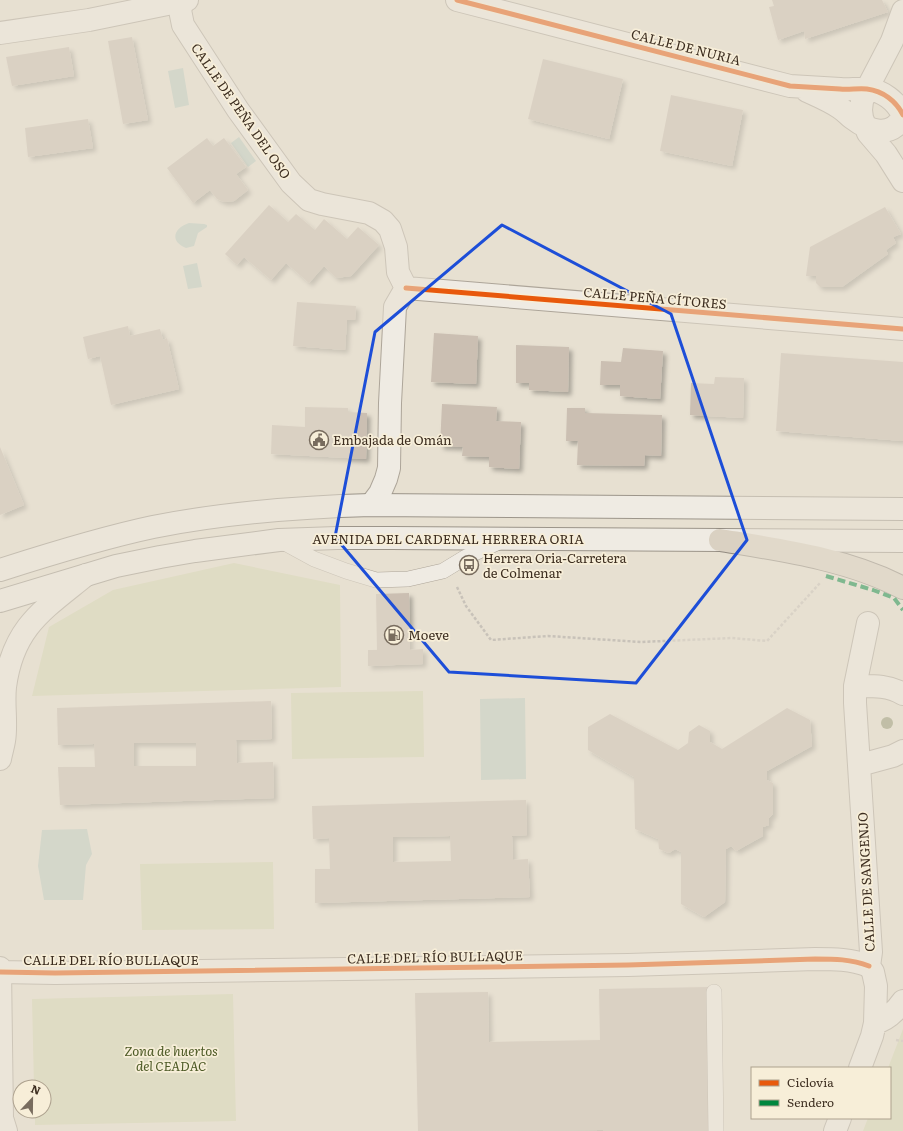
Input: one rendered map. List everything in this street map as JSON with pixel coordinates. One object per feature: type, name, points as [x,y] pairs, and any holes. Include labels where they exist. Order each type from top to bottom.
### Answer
[{"type":"highway","points":[[720,540],[778,549],[819,558],[884,577],[903,588]]},
{"type":"street","name":"CALLE DE NURIA","points":[[457,0],[790,86],[867,89],[885,95],[899,108],[903,116]]},
{"type":"street","points":[[0,33],[89,20],[185,1]]},
{"type":"street","name":"CALLE DE PEÑA DEL OSO","points":[[185,1],[180,10],[183,25],[238,110],[291,183],[308,200],[369,213],[383,221],[390,229],[396,247],[398,272],[406,288]]},
{"type":"street","points":[[903,11],[892,41],[867,89],[862,101],[861,110],[862,118],[868,133],[886,154],[903,181]]},
{"type":"street","points":[[790,86],[804,90],[830,102],[872,130],[889,130],[896,126],[903,116]]},
{"type":"street","points":[[371,505],[380,494],[389,468],[390,403],[395,307],[406,288]]},
{"type":"street","name":"CALLE PEÑA CÍTORES","points":[[406,288],[903,329]]},
{"type":"street","points":[[0,570],[79,545],[152,528],[234,515],[280,510],[371,505],[903,510]]},
{"type":"street","name":"AVENIDA DEL CARDENAL HERRERA ORIA","points":[[0,601],[116,566],[160,557],[279,540],[337,538],[512,538],[903,541]]},
{"type":"street","points":[[0,759],[4,741],[5,687],[17,644],[27,628],[41,612],[86,575]]},
{"type":"street","name":"CALLE DE SANGENJO","points":[[860,1067],[872,1036],[875,1023],[876,986],[873,972],[869,966],[870,952],[855,686],[868,623]]},
{"type":"street","points":[[855,686],[878,686],[898,691],[903,694]]},
{"type":"street","points":[[860,765],[893,756],[903,751]]},
{"type":"street","name":"CALLE DEL RÍO BULLAQUE","points":[[0,972],[55,973],[612,965],[836,959],[852,960],[869,966]]},
{"type":"street","points":[[0,968],[3,1124]]},
{"type":"street","points":[[875,1023],[881,1022],[889,1016],[903,1001]]},
{"type":"street","points":[[835,1131],[840,1119]]},
{"type":"lane","points":[[279,540],[314,559],[376,580],[408,579],[443,571],[488,546],[512,538]]},
{"type":"lane","points":[[714,992],[716,1131]]},
{"type":"path","points":[[455,583],[466,606],[491,640],[548,636],[641,642],[732,638],[766,641],[813,592]]},
{"type":"path","points":[[896,1040],[903,1042]]},
{"type":"highlighted area","points":[[502,225],[671,314],[747,540],[636,683],[449,672],[335,537],[375,332]]},
{"type":"green space","points":[[234,563],[340,585],[341,687],[32,696],[49,627],[113,590]]},
{"type":"green space","points":[[423,691],[424,757],[292,759],[291,693]]},
{"type":"green space","points":[[273,862],[274,929],[142,930],[140,864]]},
{"type":"green space","name":"Zona de huertos del CEADAC","points":[[233,994],[236,1121],[35,1125],[35,1119],[52,1119],[52,1079],[34,1079],[32,999]]},
{"type":"green space","points":[[903,1029],[903,1131],[863,1131],[868,1119],[891,1119],[891,1067],[888,1067]]},
{"type":"shaded area","points":[[183,68],[189,105],[175,108],[168,71]]},
{"type":"shaded area","points":[[239,137],[256,161],[248,167],[231,143]]},
{"type":"shaded area","points":[[189,223],[204,224],[207,225],[207,227],[198,233],[194,246],[186,248],[177,242],[176,235],[180,228]]},
{"type":"shaded area","points":[[197,263],[202,287],[188,289],[183,266]]},
{"type":"shaded area","points":[[525,698],[526,779],[481,780],[480,699]]},
{"type":"shaded area","points":[[87,829],[92,854],[86,865],[83,900],[44,900],[38,866],[42,830]]},
{"type":"building","points":[[772,0],[882,0],[888,12],[805,39],[804,31],[778,40],[769,7],[774,6]]},
{"type":"building","points":[[132,37],[148,120],[123,124],[108,41]]},
{"type":"building","points":[[69,47],[74,76],[12,86],[6,57]]},
{"type":"building","points":[[543,59],[623,79],[609,139],[528,119]]},
{"type":"building","points":[[671,95],[743,110],[732,166],[660,151]]},
{"type":"building","points":[[88,119],[93,148],[28,157],[25,128]]},
{"type":"building","points":[[207,138],[213,146],[224,138],[246,167],[236,174],[248,190],[234,201],[224,202],[217,199],[210,190],[193,203],[167,168]]},
{"type":"building","points":[[269,205],[288,222],[296,214],[315,230],[324,219],[347,239],[358,227],[379,245],[351,276],[336,278],[324,266],[309,283],[286,263],[271,280],[244,257],[237,265],[225,254]]},
{"type":"building","points":[[885,207],[901,234],[893,237],[896,243],[886,250],[888,254],[842,287],[820,287],[816,283],[816,276],[806,276],[810,247]]},
{"type":"building","points":[[297,302],[356,306],[355,320],[347,320],[345,350],[293,346]]},
{"type":"building","points":[[128,326],[130,336],[160,329],[163,340],[167,338],[179,389],[111,405],[100,356],[88,359],[83,337]]},
{"type":"building","points":[[434,333],[478,336],[476,384],[431,382]]},
{"type":"building","points":[[516,345],[569,347],[568,392],[529,390],[529,383],[516,383]]},
{"type":"building","points":[[623,348],[663,351],[660,399],[620,396],[620,385],[600,385],[601,361],[621,362]]},
{"type":"building","points":[[781,353],[903,362],[903,441],[776,431]]},
{"type":"building","points":[[715,377],[744,378],[743,418],[690,415],[691,383],[714,384]]},
{"type":"building","points":[[442,404],[497,407],[496,421],[521,422],[519,469],[489,467],[489,457],[462,456],[463,447],[440,446]]},
{"type":"building","name":"Embajada de Omán","points":[[305,407],[348,408],[348,412],[367,413],[366,459],[271,454],[272,425],[305,427]]},
{"type":"building","points":[[567,408],[585,408],[585,413],[662,415],[661,456],[645,455],[644,466],[577,465],[578,441],[566,441]]},
{"type":"building","points":[[0,447],[24,505],[0,515]]},
{"type":"building","points":[[409,593],[410,650],[423,649],[423,664],[368,666],[368,650],[377,650],[376,594]]},
{"type":"building","points":[[271,701],[272,739],[236,740],[237,763],[273,762],[274,798],[60,805],[58,767],[95,767],[94,744],[58,745],[57,708]],"holes":[[[134,743],[196,743],[196,766],[134,766]]]},
{"type":"building","points":[[787,708],[810,720],[812,746],[767,771],[767,780],[773,783],[773,814],[769,818],[769,825],[763,827],[763,836],[736,851],[731,846],[726,849],[725,902],[704,917],[681,904],[681,852],[675,849],[669,853],[659,849],[658,839],[635,829],[634,777],[588,750],[588,727],[610,714],[678,750],[688,743],[689,732],[699,725],[710,731],[710,742],[722,749]]},
{"type":"building","points":[[526,800],[527,835],[512,836],[513,860],[528,859],[530,897],[315,903],[315,869],[330,869],[329,838],[313,839],[312,806]],"holes":[[[450,836],[451,861],[393,862],[393,837]]]},
{"type":"building","points":[[708,987],[711,1131],[418,1131],[415,993],[488,992],[489,1042],[600,1040],[599,989]]},
{"type":"marked path","points":[[826,576],[894,598],[903,610]]},
{"type":"cycle path","points":[[457,0],[790,86],[873,90],[884,94],[893,101],[903,115]]},
{"type":"cycle path","points":[[406,288],[903,329]]},
{"type":"cycle path","points":[[0,972],[55,973],[628,965],[815,959],[836,959],[869,966]]},
{"type":"place","name":"Embajada de Omán","points":[[319,440]]},
{"type":"place","name":"Herrera Oria-Carretera de Colmenar","points":[[469,565]]},
{"type":"place","name":"Moeve","points":[[394,635]]}]
